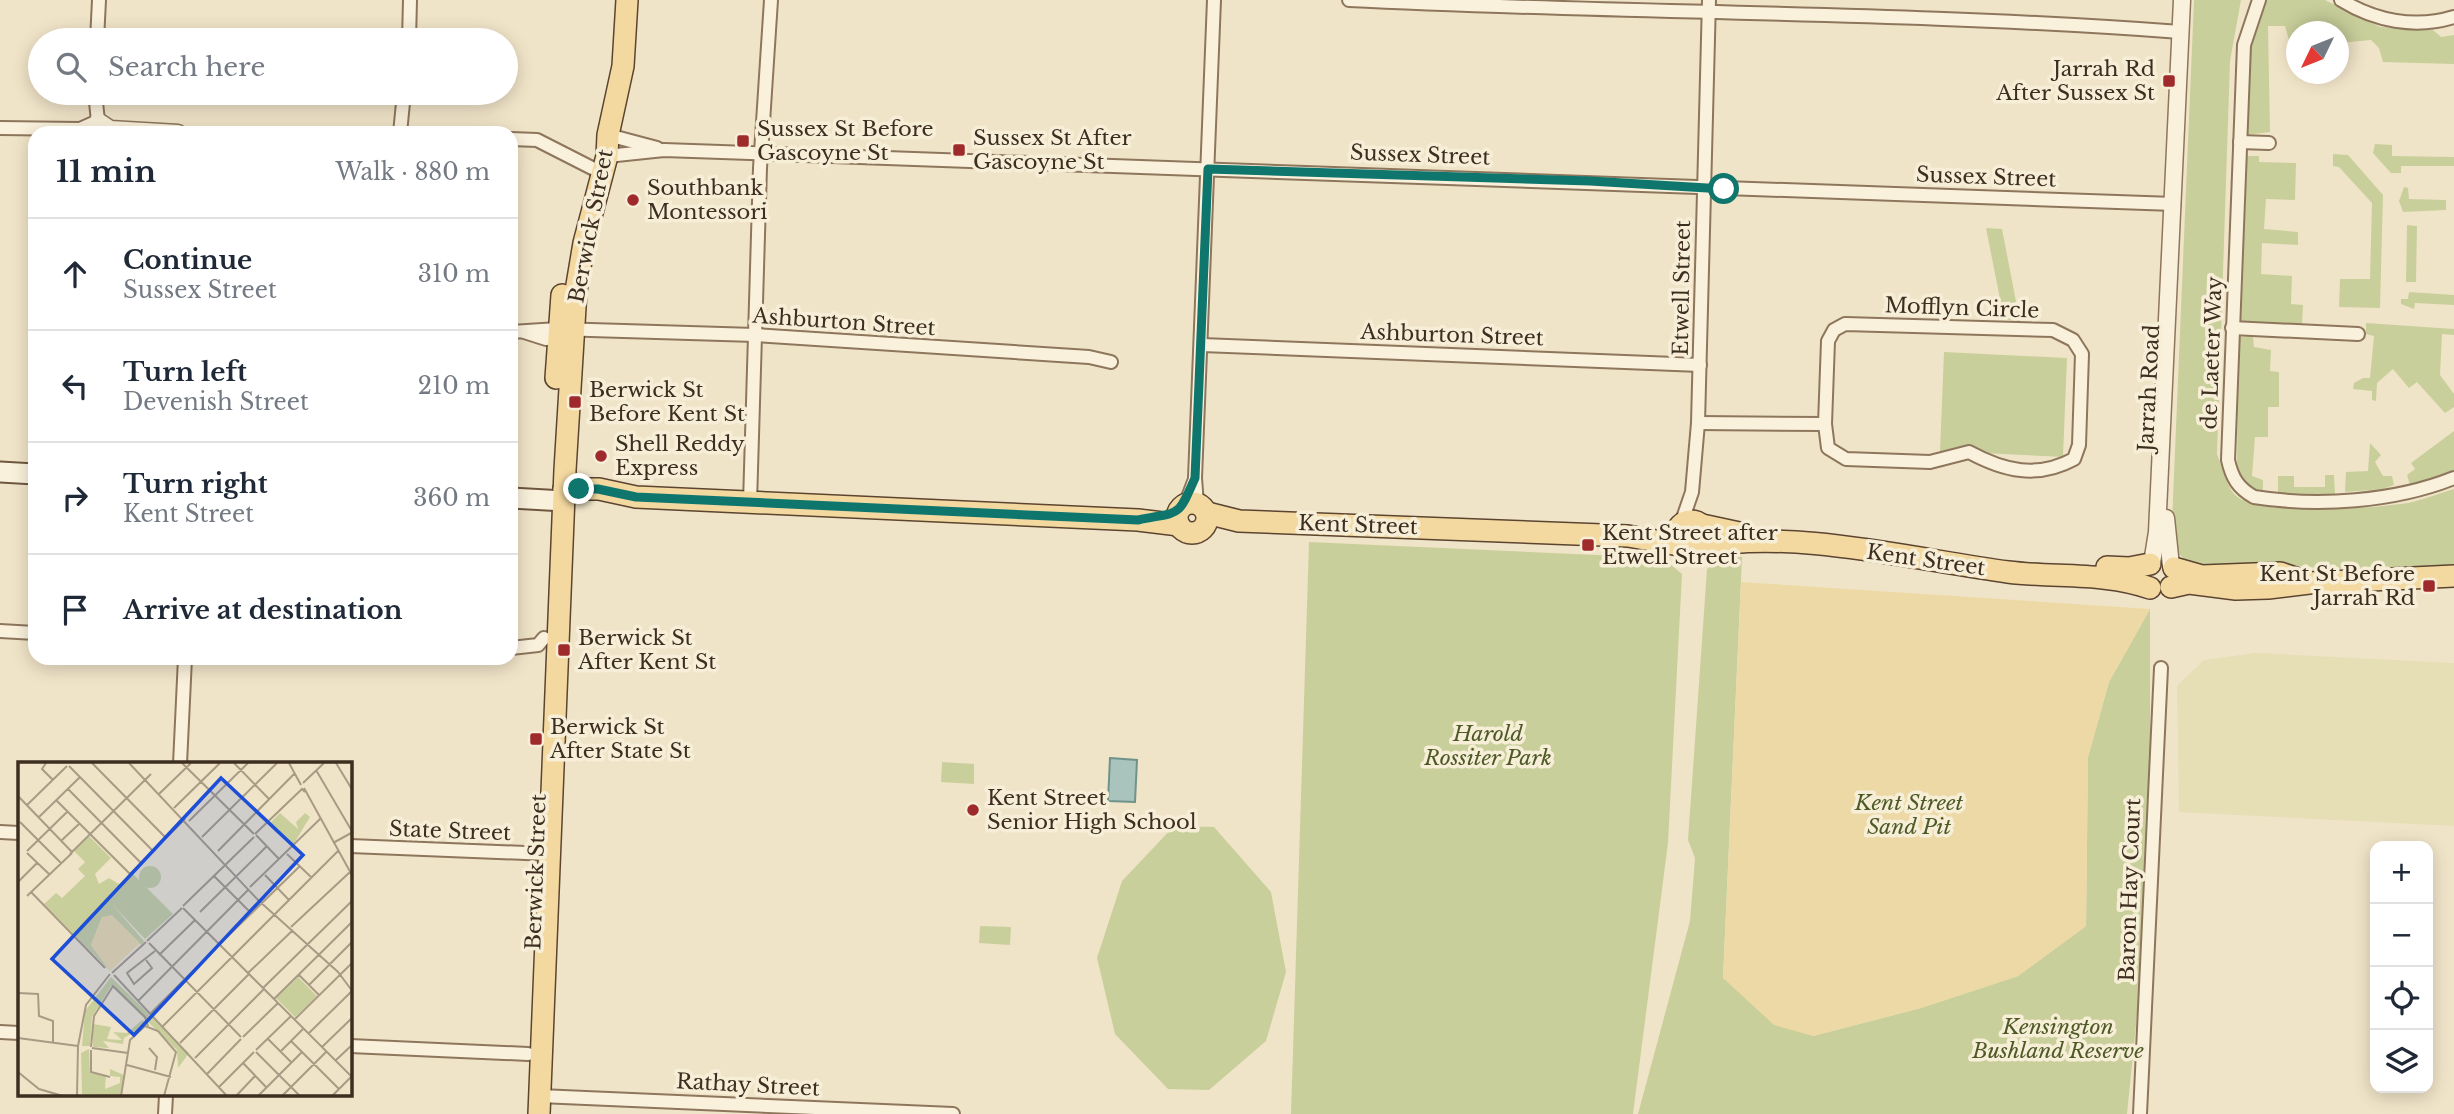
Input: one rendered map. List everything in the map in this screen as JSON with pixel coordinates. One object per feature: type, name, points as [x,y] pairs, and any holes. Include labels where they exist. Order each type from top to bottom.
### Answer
[{"type":"main road","name":"Berwick Street","points":[[526,1114],[542,854],[563,333],[623,66],[627,0]]},
{"type":"main road","points":[[0,472],[28,474]]},
{"type":"main road","name":"Kent Street","points":[[518,488],[558,495]]},
{"type":"main road","name":"Kent Street","points":[[518,498],[598,489],[636,497],[1138,520],[1192,514],[1239,521],[1644,537],[1688,529],[1872,544],[2043,563],[2129,568],[2161,573],[2189,583],[2236,589],[2454,576]]},
{"type":"main road","name":"Berwick Street","points":[[540,1105],[544,638],[558,495]]},
{"type":"main road","name":"Kent Street","points":[[1688,529],[1706,538],[1701,547],[1746,541],[1792,544],[2032,575],[2109,578],[2161,573]]},
{"type":"street","points":[[98,28],[99,0]]},
{"type":"street","points":[[409,28],[410,0]]},
{"type":"street","points":[[750,503],[761,153],[771,0]]},
{"type":"street","points":[[1192,514],[1202,345],[1214,0]]},
{"type":"street","points":[[1349,0],[1709,7],[2180,32]]},
{"type":"street","name":"Jarrah Road","points":[[2161,573],[2157,532],[2169,221],[2173,208],[2182,0]]},
{"type":"street","name":"de Laeter Way","points":[[2259,0],[2244,45],[2228,460],[2232,476],[2242,491],[2268,499],[2374,498],[2454,478]]},
{"type":"street","points":[[2341,0],[2389,22],[2436,23],[2454,17]]},
{"type":"street","name":"Etwell Street","points":[[1688,529],[1698,423],[1709,7]]},
{"type":"street","points":[[96,105],[98,121]]},
{"type":"street","points":[[401,126],[403,105]]},
{"type":"street","points":[[87,126],[98,121]]},
{"type":"street","points":[[98,121],[106,126]]},
{"type":"street","points":[[0,128],[28,128]]},
{"type":"street","name":"Sussex Street","points":[[608,135],[664,150]]},
{"type":"street","points":[[518,139],[537,140],[600,162]]},
{"type":"street","points":[[2240,142],[2269,143]]},
{"type":"street","name":"Sussex Street","points":[[600,162],[664,150],[1590,181],[2173,208]]},
{"type":"street","name":"Mofflyn Circle","points":[[1845,324],[2053,330],[2073,340],[2082,354],[2080,445],[2074,459],[2056,468],[2001,468],[1969,452],[1930,462],[1846,459],[1828,448],[1825,424],[1827,345],[1834,330],[1845,324]]},
{"type":"street","points":[[2232,328],[2358,334]]},
{"type":"street","name":"Ashburton Street","points":[[518,332],[532,337],[563,333],[755,335],[1075,356],[1111,362]]},
{"type":"street","name":"Ashburton Street","points":[[1202,345],[1700,365]]},
{"type":"street","points":[[1698,423],[1825,424]]},
{"type":"street","name":"Etwell Street","points":[[1688,529],[1692,492]]},
{"type":"street","points":[[0,631],[28,633]]},
{"type":"street","points":[[518,647],[538,645],[544,638]]},
{"type":"street","points":[[180,762],[185,665]]},
{"type":"street","name":"Baron Hay Court","points":[[2140,1114],[2161,668]]},
{"type":"street","points":[[0,832],[18,833]]},
{"type":"street","name":"State Street","points":[[352,846],[542,854]]},
{"type":"street","points":[[0,1032],[18,1033]]},
{"type":"street","points":[[352,1046],[528,1054]]},
{"type":"street","points":[[165,1114],[166,1096]]},
{"type":"street","name":"Rathay Street","points":[[540,1105],[953,1114]]},
{"type":"shaded area","points":[[2256,653],[2454,663],[2454,826],[2179,812],[2177,686],[2204,660]]},
{"type":"green space","points":[[2194,0],[2241,0],[2230,61],[2217,454],[2229,485],[2234,494],[2246,501],[2290,509],[2408,503],[2454,489],[2454,565],[2329,569],[2279,564],[2206,568],[2190,565],[2171,546]]},
{"type":"green space","points":[[2265,0],[2325,0],[2380,27],[2433,30],[2441,37],[2454,35],[2454,64],[2383,62],[2379,48],[2371,40],[2349,42],[2349,21],[2286,21],[2286,30],[2285,26],[2268,26],[2270,132],[2246,135],[2250,38]]},
{"type":"green space","points":[[2375,144],[2392,145],[2392,156],[2454,157],[2454,166],[2401,166],[2401,173],[2391,173],[2373,153]]},
{"type":"green space","points":[[2333,154],[2348,155],[2383,195],[2380,308],[2339,307],[2340,279],[2370,279],[2372,203],[2339,167],[2333,166]]},
{"type":"green space","points":[[2247,156],[2259,156],[2259,162],[2296,163],[2295,200],[2266,199],[2264,229],[2298,232],[2298,245],[2262,243],[2261,274],[2292,276],[2291,304],[2303,305],[2302,325],[2241,323]]},
{"type":"green space","points":[[2404,187],[2408,188],[2409,199],[2446,200],[2446,210],[2403,212],[2399,201]]},
{"type":"green space","points":[[2407,225],[2417,226],[2416,282],[2406,282]]},
{"type":"green space","points":[[1986,228],[2002,229],[2020,322],[2004,319]]},
{"type":"green space","points":[[2409,292],[2454,295],[2454,305],[2415,303],[2414,309],[2401,304],[2401,299],[2408,299]]},
{"type":"green space","points":[[2366,323],[2454,329],[2454,335],[2442,334],[2440,375],[2454,394],[2454,407],[2445,413],[2417,382],[2409,388],[2393,369],[2377,383],[2376,401],[2372,400],[2372,391],[2353,389],[2354,383],[2370,378],[2374,336],[2366,334]]},
{"type":"green space","points":[[2238,337],[2253,337],[2254,347],[2271,350],[2270,371],[2279,372],[2279,407],[2268,407],[2268,437],[2255,437],[2252,476],[2263,480],[2263,493],[2249,488],[2237,473]]},
{"type":"green space","points":[[1944,352],[2067,358],[2063,457],[1940,451]]},
{"type":"green space","points":[[2454,431],[2454,472],[2410,485],[2407,475],[2415,469],[2411,463]]},
{"type":"green space","points":[[2370,443],[2381,455],[2375,462],[2383,476],[2392,476],[2394,485],[2383,489],[2345,492],[2346,472],[2368,471]]},
{"type":"green space","points":[[2325,475],[2334,475],[2335,494],[2278,494],[2278,476],[2294,476],[2294,487],[2325,487]]},
{"type":"green space","name":"Harold Rossiter Park","points":[[1309,542],[1663,558],[1682,574],[1668,843],[1633,1114],[1291,1114]]},
{"type":"green space","name":"Kensington Bushland Reserve","points":[[1722,557],[1742,557],[1723,978],[1813,1036],[1921,1008],[2018,976],[2086,926],[2088,757],[2109,682],[2150,609],[2150,886],[2127,1114],[1638,1114],[1690,921],[1695,858],[1688,840],[1707,569]]},
{"type":"green space","points":[[942,762],[974,764],[974,784],[941,782]]},
{"type":"green space","points":[[1174,826],[1214,827],[1271,892],[1286,972],[1266,1041],[1209,1090],[1168,1089],[1115,1034],[1097,958],[1122,881]]},
{"type":"green space","points":[[980,926],[1011,927],[1010,945],[979,943]]},
{"type":"sand","name":"Kent Street Sand Pit","points":[[1741,582],[2150,609],[2109,682],[2088,757],[2086,926],[2018,976],[1921,1008],[1813,1036],[1774,1025],[1723,978]]},
{"type":"water","points":[[1110,758],[1137,760],[1135,802],[1108,801]]},
{"type":"place","name":"Jarrah Rd After Sussex St","points":[[2169,81]]},
{"type":"place","name":"Sussex St Before Gascoyne St","points":[[743,141]]},
{"type":"place","name":"Sussex St After Gascoyne St","points":[[959,150]]},
{"type":"place","name":"Southbank Montessori","points":[[633,200]]},
{"type":"place","name":"Berwick St Before Kent St","points":[[575,402]]},
{"type":"place","name":"Shell Reddy Express","points":[[601,456]]},
{"type":"place","name":"Kent Street after Etwell Street","points":[[1588,545]]},
{"type":"place","name":"Kent St Before Jarrah Rd","points":[[2429,586]]},
{"type":"place","name":"Berwick St After Kent St","points":[[564,650]]},
{"type":"place","name":"Berwick St After State St","points":[[536,739]]},
{"type":"place","name":"Kent Street Senior High School","points":[[973,810]]},
{"type":"route","points":[[579,489],[598,489],[636,497],[1138,520],[1179,511],[1185,505],[1195,478],[1208,169],[1590,181],[1724,189]]}]
